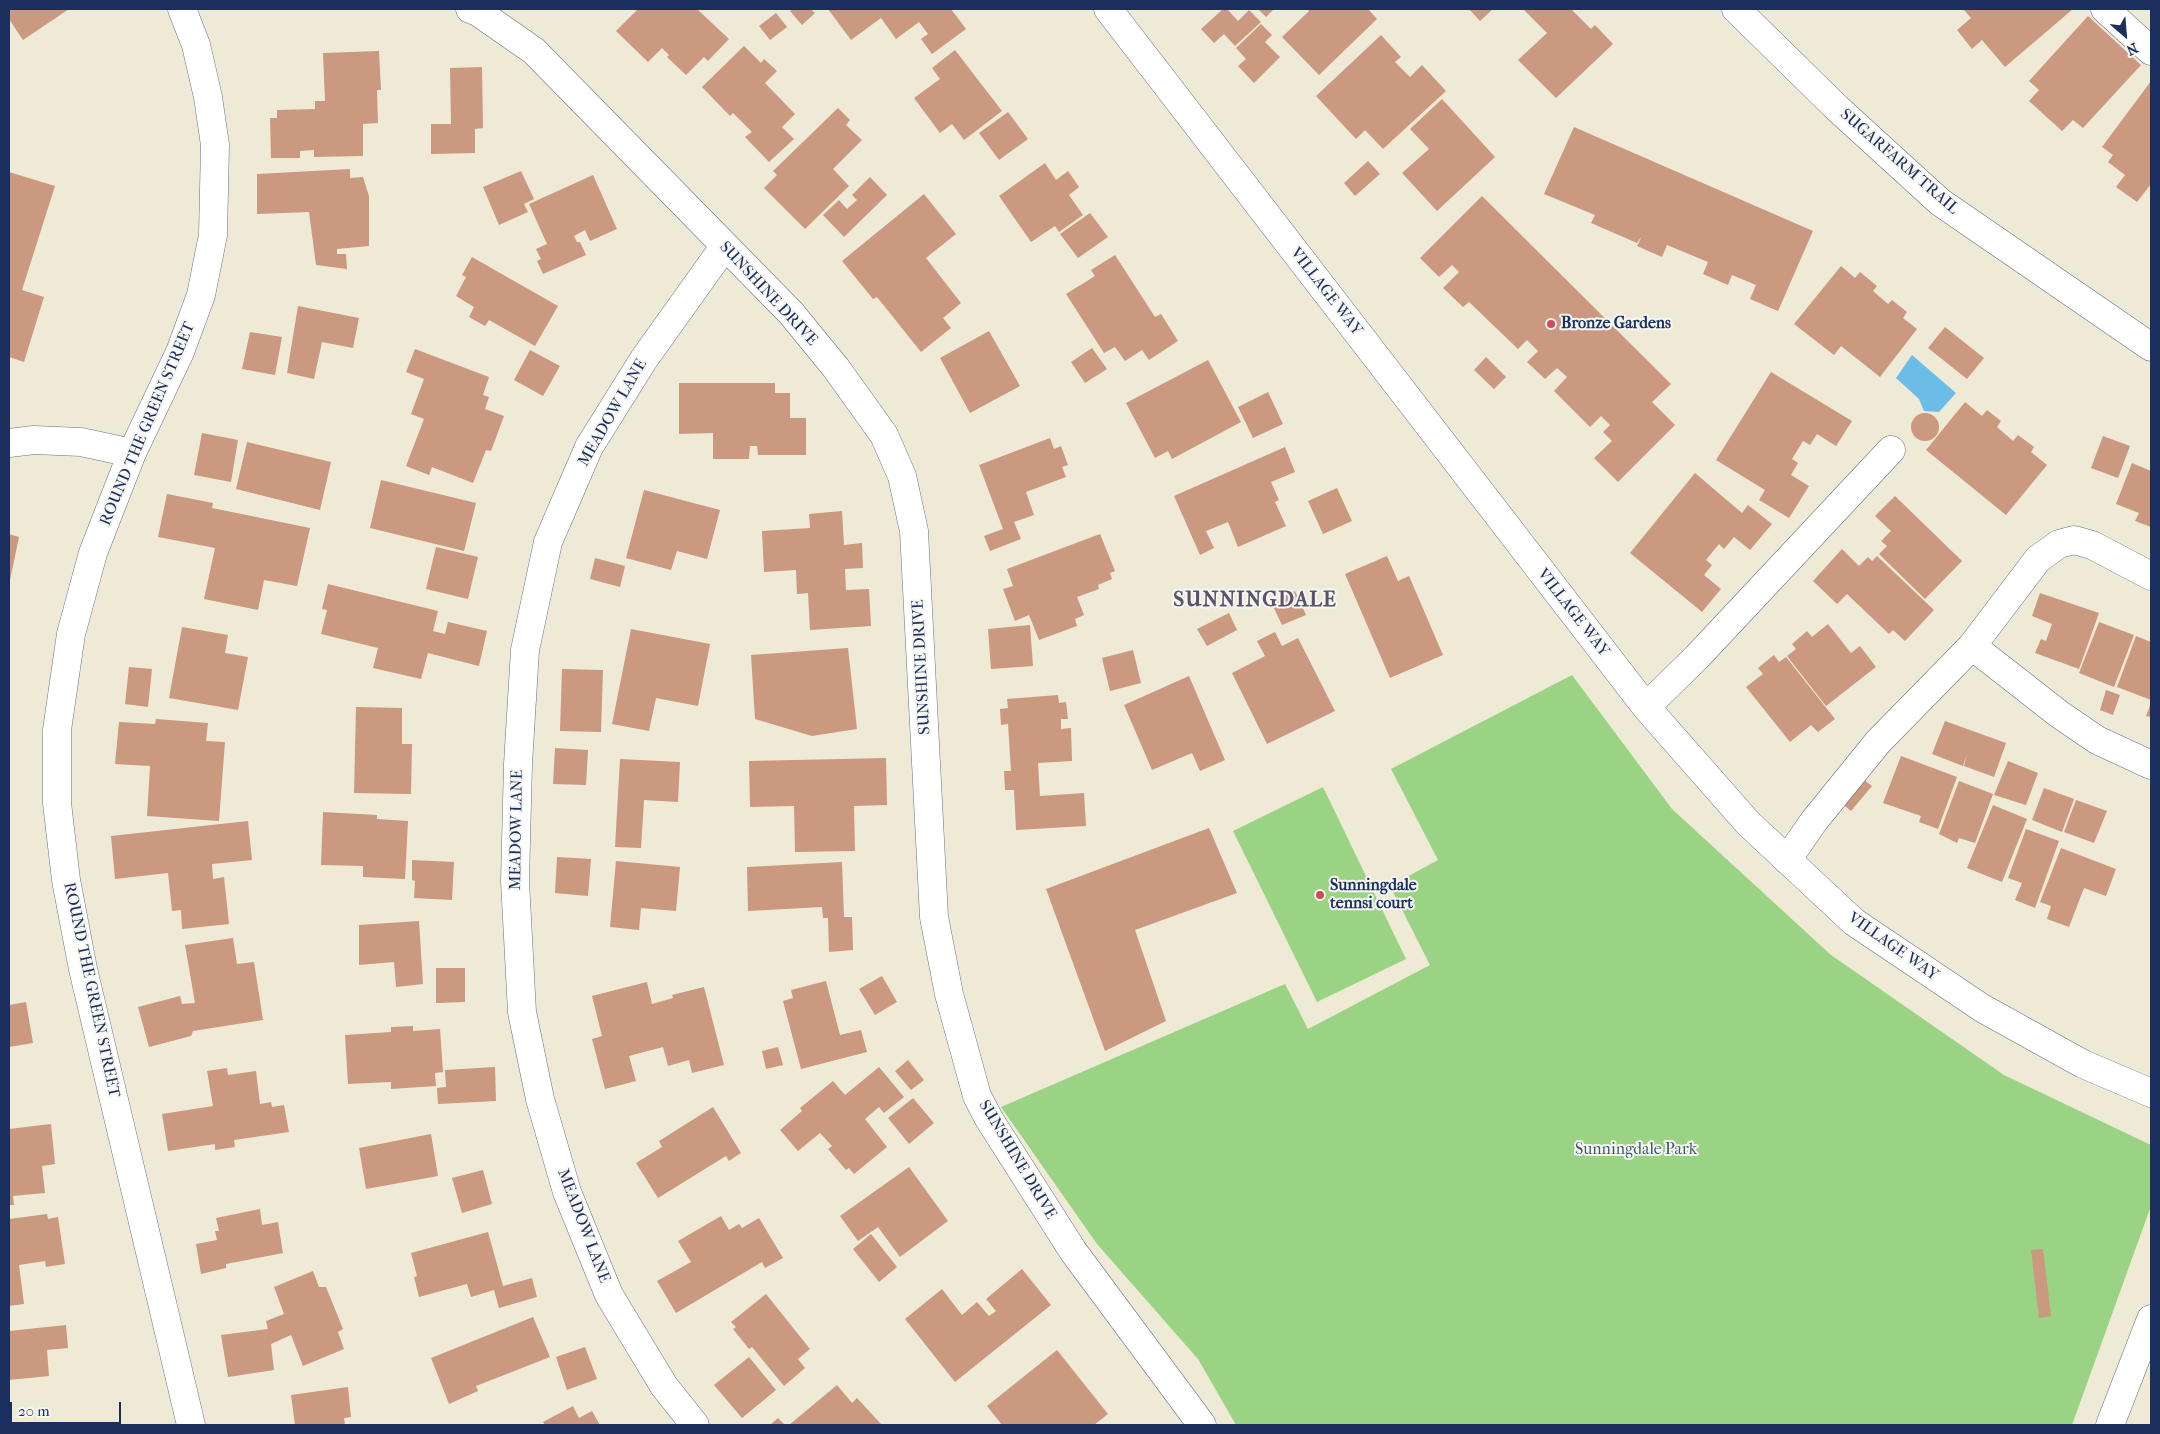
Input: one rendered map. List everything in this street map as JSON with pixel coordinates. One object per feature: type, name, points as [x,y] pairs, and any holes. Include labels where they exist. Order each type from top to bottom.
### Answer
[{"type":"street","name":"ROUND THE GREEN STREET","points":[[182,9],[196,45],[208,97],[215,145],[213,235],[202,296],[180,352],[132,453],[93,553],[71,634],[57,730],[57,803],[66,880],[83,969],[191,1425]]},
{"type":"street","name":"SUNSHINE DRIVE","points":[[470,9],[534,51],[791,314],[836,368],[884,435],[902,476],[915,541],[934,917],[949,994],[978,1096],[989,1119],[1073,1251],[1202,1425]]},
{"type":"street","name":"VILLAGE WAY","points":[[1108,9],[1646,707],[1748,823],[1854,922],[1982,1008],[2082,1064],[2151,1093]]},
{"type":"street","name":"SUGARFARM TRAIL","points":[[1736,9],[1837,108],[1940,202],[2151,347]]},
{"type":"street","points":[[2105,9],[2151,52]]},
{"type":"street","name":"MEADOW LANE","points":[[695,1425],[664,1386],[610,1295],[567,1192],[540,1099],[522,1012],[515,881],[517,774],[525,650],[548,542],[590,447],[644,359],[724,247]]},
{"type":"street","points":[[9,443],[34,440],[81,442],[132,453]]},
{"type":"street","points":[[1646,707],[1697,657],[1891,450]]},
{"type":"street","points":[[1786,860],[1814,821],[1878,742],[1972,646],[2038,559],[2059,544],[2074,540],[2092,545],[2151,576]]},
{"type":"street","points":[[1972,646],[2059,714],[2097,740],[2151,765]]},
{"type":"street","points":[[2110,1425],[2151,1319]]},
{"type":"green space","name":"Sunningdale Park","points":[[1572,675],[1672,809],[1831,955],[2004,1075],[2151,1145],[2151,1206],[2072,1425],[1236,1425],[1198,1359],[1097,1244],[1001,1107],[1285,984],[1308,1029],[1430,965],[1390,886],[1438,860],[1391,769]]},
{"type":"green space","name":"Sunningdale tennsi court","points":[[1323,787],[1406,959],[1317,1002],[1233,831]]},
{"type":"water","points":[[1912,355],[1956,393],[1939,412],[1924,411],[1919,399],[1896,378]]},
{"type":"building","points":[[9,9],[69,9],[23,40],[9,19]]},
{"type":"building","points":[[638,9],[697,9],[729,39],[708,61],[704,57],[686,75],[667,57],[669,55],[662,48],[648,62],[616,31]]},
{"type":"building","points":[[793,9],[811,9],[815,13],[802,25],[790,11]]},
{"type":"building","points":[[828,9],[951,9],[966,29],[932,54],[921,39],[928,34],[919,22],[896,39],[881,18],[851,40]]},
{"type":"building","points":[[1223,9],[1227,9],[1238,21],[1249,10],[1261,22],[1235,46],[1224,34],[1214,43],[1201,29]]},
{"type":"building","points":[[1258,9],[1274,9],[1266,17]]},
{"type":"building","points":[[1307,9],[1368,9],[1377,19],[1319,75],[1282,37],[1309,11]]},
{"type":"building","points":[[1469,9],[1493,9],[1480,21]]},
{"type":"building","points":[[1523,9],[1571,9],[1591,29],[1595,25],[1613,44],[1556,98],[1518,60],[1547,33]]},
{"type":"building","points":[[1963,9],[2073,9],[2005,67],[1982,40],[1972,49],[1957,30],[1971,18]]},
{"type":"building","points":[[776,13],[787,27],[770,40],[759,26]]},
{"type":"building","points":[[2088,16],[2141,65],[2083,128],[2073,120],[2062,131],[2029,101],[2039,90],[2029,81]]},
{"type":"building","points":[[1261,24],[1272,35],[1265,42],[1280,57],[1254,83],[1238,66],[1246,59],[1236,48]]},
{"type":"building","points":[[1381,35],[1401,57],[1395,62],[1410,77],[1422,65],[1446,91],[1383,149],[1365,130],[1356,139],[1316,96]]},
{"type":"building","points":[[744,46],[761,63],[764,59],[777,71],[765,83],[795,114],[782,127],[794,139],[769,162],[745,137],[752,132],[733,113],[730,116],[702,87]]},
{"type":"building","points":[[955,50],[1002,111],[964,140],[952,124],[940,133],[914,98],[940,79],[932,68]]},
{"type":"building","points":[[379,51],[381,90],[377,90],[378,123],[363,124],[363,156],[314,157],[314,150],[300,151],[300,158],[271,158],[270,118],[277,118],[277,110],[315,109],[315,101],[325,101],[323,53]]},
{"type":"building","points":[[482,67],[483,128],[475,129],[475,153],[431,154],[431,124],[451,124],[450,68]]},
{"type":"building","points":[[2151,81],[2151,184],[2137,202],[2116,187],[2125,175],[2108,162],[2113,155],[2102,147]]},
{"type":"building","points":[[1442,99],[1495,157],[1437,211],[1402,173],[1429,149],[1410,129]]},
{"type":"building","points":[[838,108],[850,120],[846,125],[862,140],[833,169],[849,186],[805,229],[764,188],[777,175],[773,171]]},
{"type":"building","points":[[1008,112],[1028,139],[999,160],[979,133]]},
{"type":"building","points":[[1574,127],[1813,231],[1778,311],[1750,299],[1756,285],[1732,275],[1728,285],[1703,274],[1708,262],[1667,245],[1662,257],[1637,246],[1642,236],[1637,243],[1591,223],[1595,215],[1544,194]]},
{"type":"building","points":[[1368,161],[1380,174],[1355,196],[1344,183]]},
{"type":"building","points":[[1045,163],[1056,180],[1068,171],[1079,187],[1069,195],[1083,215],[1059,232],[1055,226],[1031,242],[999,196]]},
{"type":"building","points":[[350,169],[350,178],[363,177],[369,196],[369,246],[337,249],[337,254],[346,254],[347,269],[316,265],[309,212],[257,214],[257,174]]},
{"type":"building","points":[[521,171],[534,199],[524,204],[528,212],[499,225],[483,187]]},
{"type":"building","points":[[9,172],[55,186],[22,290],[44,297],[24,362],[9,357]]},
{"type":"building","points":[[593,175],[617,229],[590,241],[585,230],[574,236],[577,242],[580,242],[586,255],[543,274],[537,261],[541,259],[536,249],[547,244],[529,204]]},
{"type":"building","points":[[870,177],[887,195],[844,237],[823,215],[839,200],[847,209],[857,200],[852,195]]},
{"type":"building","points":[[924,194],[956,234],[926,258],[961,303],[943,318],[951,328],[921,352],[877,297],[873,299],[842,261]]},
{"type":"building","name":"Bronze Gardens","points":[[1482,196],[1671,384],[1652,402],[1675,425],[1618,482],[1594,458],[1612,441],[1603,432],[1610,425],[1601,416],[1590,427],[1554,391],[1567,377],[1557,368],[1545,379],[1527,362],[1538,351],[1527,340],[1518,349],[1469,302],[1463,307],[1443,288],[1459,272],[1452,265],[1439,277],[1420,258]]},
{"type":"building","points":[[1090,213],[1108,237],[1078,258],[1060,234]]},
{"type":"building","points":[[1115,255],[1155,317],[1161,314],[1178,341],[1149,360],[1142,350],[1125,361],[1115,347],[1104,353],[1066,294],[1095,276],[1091,270]]},
{"type":"building","points":[[472,257],[558,306],[535,346],[489,320],[485,326],[469,317],[474,307],[456,296],[466,277],[462,275]]},
{"type":"building","points":[[1841,266],[1855,278],[1860,272],[1877,286],[1873,291],[1888,304],[1892,300],[1907,312],[1903,318],[1917,329],[1880,377],[1841,346],[1834,355],[1794,324]]},
{"type":"building","points":[[298,306],[359,318],[353,348],[322,342],[314,379],[287,373]]},
{"type":"building","points":[[1945,327],[1984,358],[1967,379],[1928,348]]},
{"type":"building","points":[[989,331],[1020,386],[970,413],[940,358]]},
{"type":"building","points":[[250,332],[282,337],[275,375],[242,369]]},
{"type":"building","points":[[1092,348],[1107,369],[1085,383],[1071,362]]},
{"type":"building","points":[[415,349],[489,377],[483,395],[489,397],[485,409],[504,416],[491,451],[486,450],[473,483],[432,467],[429,475],[406,466],[424,419],[411,414],[424,379],[406,372]]},
{"type":"building","points":[[530,350],[560,366],[543,396],[514,380]]},
{"type":"building","points":[[1486,357],[1506,377],[1494,389],[1474,370]]},
{"type":"building","points":[[1208,360],[1241,422],[1172,459],[1168,451],[1155,458],[1126,403]]},
{"type":"building","points":[[1771,372],[1852,421],[1836,446],[1817,434],[1810,445],[1803,441],[1792,459],[1798,463],[1791,475],[1809,486],[1789,518],[1759,500],[1765,490],[1716,460]]},
{"type":"building","points":[[679,383],[775,383],[775,393],[790,393],[790,418],[806,418],[806,455],[758,455],[757,446],[750,446],[749,459],[713,459],[713,433],[679,434]]},
{"type":"building","points":[[1268,392],[1283,424],[1253,438],[1238,407]]},
{"type":"building","points":[[1965,402],[1982,416],[1987,410],[2001,421],[1997,427],[2013,441],[2018,435],[2034,447],[2031,452],[2047,465],[2006,515],[1926,450]]},
{"type":"building","points":[[1925,413],[1935,417],[1939,427],[1935,437],[1925,441],[1915,437],[1911,427],[1915,417]]},
{"type":"building","points":[[202,433],[238,440],[231,482],[194,475]]},
{"type":"building","points":[[2103,436],[2130,446],[2118,478],[2091,468]]},
{"type":"building","points":[[1050,438],[1054,449],[1061,446],[1068,465],[1062,467],[1066,477],[1026,492],[1034,515],[1014,522],[1021,539],[990,551],[984,536],[1003,529],[979,465]]},
{"type":"building","points":[[247,442],[331,462],[320,510],[236,489]]},
{"type":"building","points":[[1285,447],[1295,472],[1271,482],[1279,500],[1275,502],[1286,526],[1238,547],[1228,522],[1206,531],[1214,548],[1200,555],[1174,496]]},
{"type":"building","points":[[2132,463],[2151,471],[2151,527],[2135,521],[2139,513],[2116,504]]},
{"type":"building","points":[[1695,473],[1742,513],[1748,505],[1772,524],[1750,550],[1734,537],[1724,549],[1719,544],[1706,560],[1712,565],[1704,575],[1721,589],[1702,612],[1630,553]]},
{"type":"building","points":[[381,480],[476,503],[464,551],[370,528]]},
{"type":"building","points":[[1337,488],[1352,521],[1323,534],[1308,501]]},
{"type":"building","points":[[644,490],[720,510],[707,559],[677,551],[671,570],[626,558]]},
{"type":"building","points":[[167,494],[213,503],[212,508],[310,528],[297,586],[264,580],[258,610],[204,599],[215,548],[158,537]]},
{"type":"building","points":[[1895,496],[1962,561],[1925,599],[1879,554],[1887,546],[1881,541],[1891,531],[1875,516]]},
{"type":"building","points":[[842,511],[844,545],[862,543],[863,568],[845,569],[846,590],[869,589],[871,626],[810,630],[808,593],[797,594],[796,570],[764,572],[762,531],[810,528],[809,514]]},
{"type":"building","points":[[9,534],[19,537],[10,580],[9,580]]},
{"type":"building","points":[[1100,534],[1115,571],[1110,573],[1112,579],[1098,585],[1099,589],[1077,597],[1084,615],[1075,619],[1077,626],[1039,640],[1029,615],[1015,621],[1003,589],[1013,586],[1007,569]]},
{"type":"building","points":[[436,547],[478,557],[468,599],[426,589]]},
{"type":"building","points":[[1842,549],[1859,566],[1868,557],[1872,561],[1877,556],[1934,610],[1905,641],[1893,630],[1889,634],[1847,594],[1837,604],[1813,581]]},
{"type":"building","points":[[1387,556],[1398,581],[1409,576],[1443,655],[1390,678],[1345,574]]},
{"type":"building","points":[[595,558],[625,566],[620,587],[590,579]]},
{"type":"building","points":[[328,584],[438,611],[433,631],[445,634],[448,622],[487,631],[479,666],[428,653],[421,679],[373,668],[378,648],[321,634],[327,610],[322,609]]},
{"type":"building","points":[[1295,591],[1306,615],[1282,625],[1271,602]]},
{"type":"building","points":[[2040,593],[2099,613],[2079,669],[2035,653],[2041,639],[2046,641],[2052,624],[2032,616]]},
{"type":"building","points":[[1229,613],[1237,630],[1207,646],[1197,629]]},
{"type":"building","points":[[2099,622],[2134,635],[2114,687],[2079,673]]},
{"type":"building","points":[[1828,624],[1851,653],[1860,646],[1876,667],[1826,706],[1787,656],[1796,649],[1792,644],[1807,631],[1812,637]]},
{"type":"building","points":[[1030,625],[1033,666],[991,669],[988,629]]},
{"type":"building","points":[[182,627],[228,635],[225,653],[248,657],[238,710],[169,698]]},
{"type":"building","points":[[631,629],[710,644],[698,706],[656,698],[649,731],[612,724]]},
{"type":"building","points":[[1275,632],[1282,646],[1298,638],[1335,711],[1267,744],[1232,673],[1265,656],[1257,641]]},
{"type":"building","points":[[2136,636],[2151,642],[2151,700],[2117,687]]},
{"type":"building","points":[[848,648],[857,729],[812,736],[755,719],[751,655]]},
{"type":"building","points":[[1133,650],[1141,683],[1110,691],[1102,658]]},
{"type":"building","points":[[1774,655],[1779,662],[1786,657],[1835,719],[1818,732],[1811,725],[1790,742],[1746,687],[1763,674],[1758,668]]},
{"type":"building","points":[[129,667],[152,669],[148,707],[125,704]]},
{"type":"building","points":[[562,669],[603,670],[601,732],[560,731]]},
{"type":"building","points":[[1189,676],[1225,760],[1200,771],[1192,753],[1152,770],[1124,705]]},
{"type":"building","points":[[2106,690],[2120,695],[2113,715],[2100,710]]},
{"type":"building","points":[[1058,695],[1059,703],[1066,702],[1068,719],[1061,719],[1061,729],[1071,728],[1072,761],[1038,763],[1040,796],[1084,793],[1086,826],[1016,830],[1014,790],[1005,790],[1004,771],[1011,771],[1008,724],[1001,725],[1000,709],[1008,708],[1007,699]]},
{"type":"building","points":[[2151,703],[2151,717],[2146,716]]},
{"type":"building","points":[[356,707],[402,708],[402,744],[412,744],[411,794],[354,793]]},
{"type":"building","points":[[156,719],[208,723],[206,741],[225,742],[219,821],[147,816],[150,766],[115,764],[119,722],[155,724]]},
{"type":"building","points":[[1945,721],[2006,743],[1994,777],[1964,766],[1967,754],[1963,766],[1932,754]]},
{"type":"building","points":[[555,748],[588,750],[586,785],[553,784]]},
{"type":"building","points":[[1901,756],[1957,777],[1938,829],[1919,822],[1921,816],[1883,803]]},
{"type":"building","points":[[886,758],[887,805],[854,806],[855,851],[795,852],[794,806],[750,807],[749,761]]},
{"type":"building","points":[[620,759],[680,762],[678,802],[644,800],[641,848],[615,847]]},
{"type":"building","points":[[2008,761],[2038,773],[2026,805],[1994,795]]},
{"type":"building","points":[[1860,777],[1872,786],[1851,811],[1839,801]]},
{"type":"building","points":[[1959,781],[1993,794],[1975,843],[1959,838],[1957,843],[1939,834]]},
{"type":"building","points":[[2044,788],[2074,799],[2062,832],[2032,820]]},
{"type":"building","points":[[2076,800],[2107,811],[2094,843],[2064,832]]},
{"type":"building","points":[[1993,805],[2027,819],[2002,882],[1967,868]]},
{"type":"building","points":[[323,812],[377,815],[377,819],[408,821],[405,879],[363,877],[363,866],[321,865]]},
{"type":"building","points":[[248,821],[252,860],[212,864],[213,879],[224,877],[229,924],[182,929],[181,910],[172,911],[168,873],[115,879],[111,836]]},
{"type":"building","points":[[1209,828],[1237,893],[1135,930],[1166,1021],[1105,1051],[1046,889]]},
{"type":"building","points":[[2026,829],[2059,841],[2035,908],[2015,900],[2022,883],[2008,878]]},
{"type":"building","points":[[2061,848],[2116,869],[2106,896],[2084,888],[2069,927],[2047,919],[2051,906],[2040,902]]},
{"type":"building","points":[[557,857],[591,859],[588,896],[555,893]]},
{"type":"building","points":[[412,860],[454,862],[452,900],[414,898],[415,881],[412,880]]},
{"type":"building","points":[[616,861],[680,867],[676,911],[641,908],[639,930],[610,927]]},
{"type":"building","points":[[842,862],[844,917],[852,917],[853,950],[829,952],[828,918],[823,918],[822,907],[748,911],[747,867]]},
{"type":"building","points":[[419,921],[423,984],[396,987],[394,962],[359,965],[359,925]]},
{"type":"building","points":[[233,938],[237,964],[254,962],[263,1020],[193,1031],[191,1036],[149,1047],[138,1007],[180,996],[182,1004],[195,1003],[185,945]]},
{"type":"building","points":[[436,968],[465,968],[465,1002],[436,1003]]},
{"type":"building","points":[[882,976],[897,1002],[875,1015],[859,989]]},
{"type":"building","points":[[826,981],[840,1035],[861,1030],[867,1052],[801,1069],[783,1001],[793,998],[791,990]]},
{"type":"building","points":[[647,982],[652,1004],[673,998],[672,995],[704,987],[724,1065],[692,1073],[689,1060],[668,1066],[663,1047],[629,1056],[636,1081],[605,1089],[592,1039],[602,1036],[592,996]]},
{"type":"building","points":[[26,1002],[33,1043],[9,1047],[9,1005]]},
{"type":"building","points":[[413,1026],[413,1031],[440,1029],[443,1072],[435,1073],[436,1086],[391,1089],[391,1082],[348,1084],[345,1035],[391,1032],[391,1027]]},
{"type":"building","points":[[778,1047],[783,1065],[766,1069],[762,1051]]},
{"type":"building","points":[[908,1060],[924,1080],[911,1090],[895,1071]]},
{"type":"building","points":[[495,1067],[496,1101],[438,1104],[437,1088],[446,1087],[445,1070]]},
{"type":"building","points":[[879,1067],[904,1097],[884,1113],[879,1107],[865,1119],[887,1147],[854,1174],[849,1168],[846,1170],[828,1149],[832,1146],[820,1133],[798,1151],[780,1130],[802,1111],[800,1108],[833,1081],[845,1095]]},
{"type":"building","points":[[227,1068],[228,1075],[256,1071],[260,1104],[271,1102],[272,1107],[284,1105],[289,1132],[234,1140],[235,1147],[215,1150],[215,1144],[168,1151],[162,1114],[213,1106],[207,1071]]},
{"type":"building","points":[[913,1098],[934,1123],[909,1144],[888,1118]]},
{"type":"building","points":[[713,1107],[741,1153],[729,1161],[726,1156],[658,1198],[636,1163],[662,1147],[659,1141]]},
{"type":"building","points":[[51,1124],[55,1164],[42,1166],[45,1193],[13,1196],[14,1205],[9,1205],[9,1129]]},
{"type":"building","points":[[431,1134],[438,1176],[366,1189],[359,1148]]},
{"type":"building","points":[[909,1167],[948,1221],[900,1257],[878,1227],[858,1241],[840,1216]]},
{"type":"building","points":[[483,1170],[492,1204],[462,1213],[452,1178]]},
{"type":"building","points":[[260,1209],[262,1225],[278,1222],[283,1253],[226,1264],[226,1268],[201,1274],[196,1244],[217,1240],[215,1231],[219,1231],[216,1218]]},
{"type":"building","points":[[47,1214],[48,1219],[58,1217],[65,1264],[46,1267],[45,1261],[19,1265],[24,1304],[9,1306],[9,1219]]},
{"type":"building","points":[[721,1216],[729,1230],[739,1224],[742,1228],[759,1218],[783,1258],[765,1268],[762,1262],[676,1313],[657,1281],[691,1262],[678,1241]]},
{"type":"building","points":[[488,1232],[503,1286],[532,1278],[537,1297],[499,1308],[494,1290],[471,1297],[467,1284],[419,1297],[414,1277],[417,1276],[411,1253]]},
{"type":"building","points":[[871,1234],[897,1267],[879,1282],[853,1249]]},
{"type":"building","points":[[2043,1249],[2051,1316],[2039,1318],[2031,1250]]},
{"type":"building","points":[[1022,1269],[1051,1305],[955,1382],[905,1319],[942,1289],[962,1315],[977,1302],[989,1316],[996,1311],[986,1299]]},
{"type":"building","points":[[313,1271],[319,1287],[326,1287],[343,1329],[338,1332],[344,1349],[303,1366],[291,1335],[271,1344],[274,1370],[228,1377],[221,1335],[268,1329],[266,1321],[284,1314],[274,1287]]},
{"type":"building","points":[[766,1294],[810,1349],[798,1359],[805,1368],[784,1386],[752,1347],[749,1349],[733,1329],[736,1327],[731,1322]]},
{"type":"building","points":[[533,1317],[550,1357],[476,1386],[478,1391],[449,1404],[431,1358]]},
{"type":"building","points":[[66,1325],[68,1348],[47,1350],[49,1376],[9,1380],[9,1331]]},
{"type":"building","points":[[585,1347],[597,1379],[567,1390],[556,1357]]},
{"type":"building","points":[[1057,1350],[1108,1414],[1094,1425],[1002,1425],[987,1406]]},
{"type":"building","points":[[749,1357],[776,1390],[742,1418],[714,1385]]},
{"type":"building","points":[[837,1385],[852,1403],[857,1398],[882,1425],[789,1425]]},
{"type":"building","points":[[348,1387],[351,1417],[344,1418],[345,1425],[295,1425],[291,1395]]},
{"type":"building","points":[[573,1406],[579,1418],[592,1411],[600,1425],[545,1425],[543,1422]]},
{"type":"building","points":[[778,1418],[785,1425],[770,1425]]},
{"type":"place","name":"Bronze Gardens","points":[[1551,324]]},
{"type":"place","name":"Sunningdale tennsi court","points":[[1320,895]]},
{"type":"district","name":"SUNNINGDALE","points":[[1255,601]]}]
